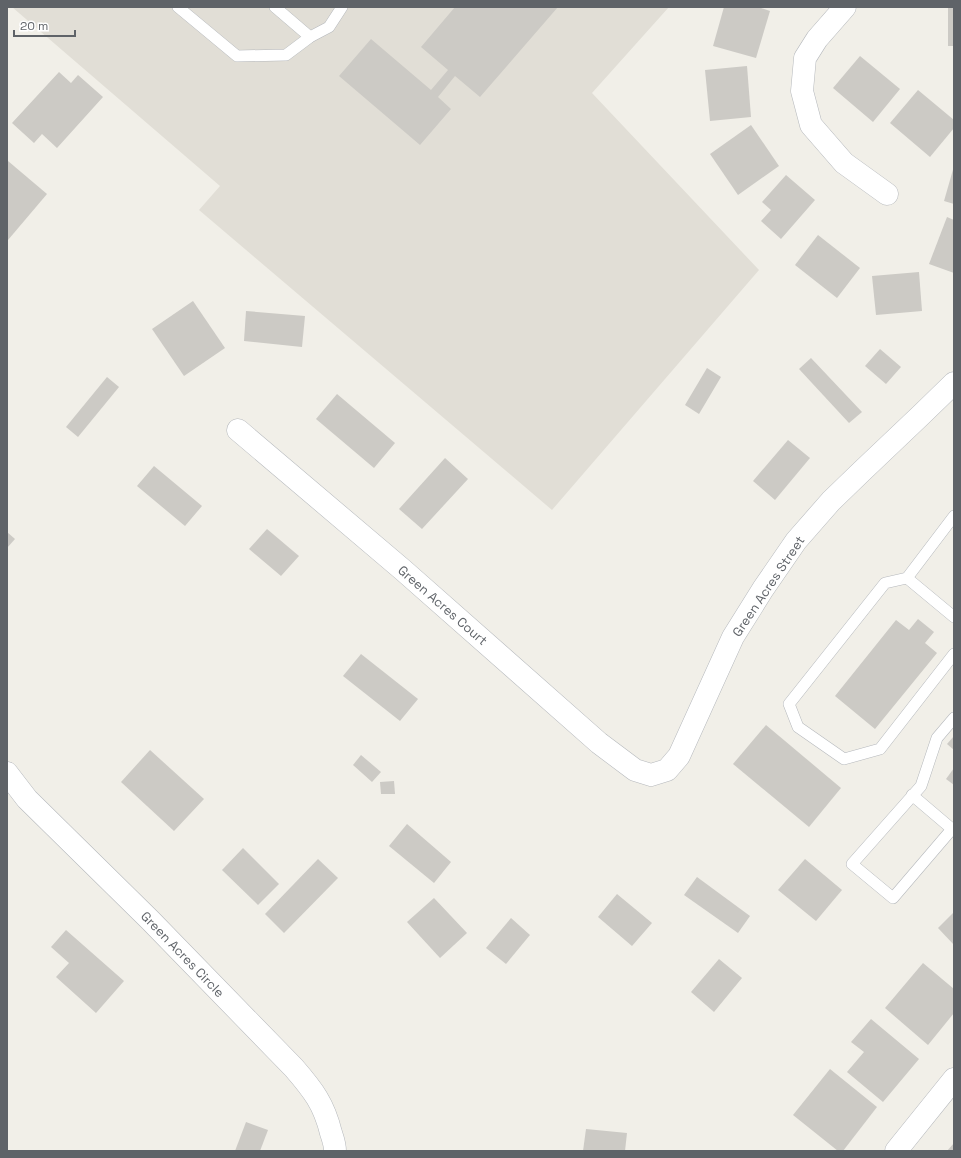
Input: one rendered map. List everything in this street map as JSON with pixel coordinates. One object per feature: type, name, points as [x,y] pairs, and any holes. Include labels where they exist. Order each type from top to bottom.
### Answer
[{"type":"street","points":[[845,7],[817,39],[805,58],[802,91],[811,125],[844,163],[887,194]]},
{"type":"street","name":"Green Acres Street","points":[[651,775],[667,770],[679,756],[734,637],[763,589],[796,542],[851,481],[954,382]]},
{"type":"street","name":"Green Acres Court","points":[[238,430],[403,570],[599,743],[635,770],[651,775]]},
{"type":"street","name":"Green Acres Circle","points":[[7,773],[27,799],[150,920],[294,1068],[312,1090],[326,1115],[335,1145],[335,1151]]},
{"type":"street","points":[[896,1151],[954,1079]]},
{"type":"lane","points":[[178,7],[237,56],[286,55],[310,37],[329,27],[337,9]]},
{"type":"lane","points":[[275,7],[310,37]]},
{"type":"lane","points":[[954,516],[907,578],[885,583],[789,704],[798,727],[844,759],[880,749],[954,654]]},
{"type":"lane","points":[[907,578],[954,617]]},
{"type":"lane","points":[[912,794],[952,829],[893,898],[852,864],[912,794],[921,786],[937,738],[954,718]]},
{"type":"shaded area","points":[[12,7],[669,7],[592,93],[759,270],[552,510],[199,210],[220,186]]},
{"type":"building","points":[[455,7],[558,7],[480,97],[455,76],[438,97],[451,109],[420,145],[339,76],[371,39],[431,90],[448,70],[421,47]]},
{"type":"building","points":[[724,7],[758,7],[770,11],[756,58],[713,46]]},
{"type":"building","points":[[948,7],[954,7],[954,46],[948,46]]},
{"type":"building","points":[[860,56],[900,89],[873,122],[833,88]]},
{"type":"building","points":[[747,66],[751,117],[710,121],[705,70]]},
{"type":"building","points":[[59,72],[71,83],[78,75],[103,97],[57,148],[42,134],[34,143],[12,123]]},
{"type":"building","points":[[918,90],[954,120],[954,128],[930,157],[890,123]]},
{"type":"building","points":[[751,125],[779,166],[738,195],[710,154]]},
{"type":"building","points":[[8,161],[47,194],[8,240],[7,239]]},
{"type":"building","points":[[954,166],[954,204],[944,201]]},
{"type":"building","points":[[786,175],[815,200],[781,239],[761,221],[771,210],[762,202]]},
{"type":"building","points":[[947,217],[954,220],[954,273],[929,264]]},
{"type":"building","points":[[818,235],[860,268],[837,298],[795,265]]},
{"type":"building","points":[[919,272],[922,311],[876,315],[872,276]]},
{"type":"building","points":[[193,301],[225,348],[184,376],[152,329]]},
{"type":"building","points":[[246,311],[305,316],[302,347],[244,341]]},
{"type":"building","points":[[880,349],[901,367],[886,384],[865,366]]},
{"type":"building","points":[[811,358],[862,412],[849,423],[799,369]]},
{"type":"building","points":[[707,368],[721,377],[699,414],[685,405]]},
{"type":"building","points":[[107,377],[119,387],[78,437],[66,427]]},
{"type":"building","points":[[337,394],[395,443],[374,468],[316,419]]},
{"type":"building","points":[[788,440],[810,458],[775,500],[753,481]]},
{"type":"building","points":[[445,458],[468,479],[422,529],[399,509]]},
{"type":"building","points":[[154,466],[202,506],[185,526],[137,486]]},
{"type":"building","points":[[267,529],[299,556],[281,576],[249,549]]},
{"type":"building","points":[[7,532],[15,539],[7,548]]},
{"type":"building","points":[[918,619],[934,632],[925,643],[937,653],[875,729],[835,696],[896,620],[909,630]]},
{"type":"building","points":[[361,654],[418,699],[400,721],[343,676]]},
{"type":"building","points":[[766,725],[841,788],[809,827],[733,764]]},
{"type":"building","points":[[954,736],[954,750],[947,744]]},
{"type":"building","points":[[150,750],[204,799],[174,831],[121,782]]},
{"type":"building","points":[[361,755],[381,772],[372,782],[353,765]]},
{"type":"building","points":[[954,768],[954,785],[946,779]]},
{"type":"building","points":[[394,781],[395,794],[381,794],[380,782]]},
{"type":"building","points":[[407,824],[451,862],[434,883],[389,846]]},
{"type":"building","points":[[243,848],[279,884],[258,905],[222,870]]},
{"type":"building","points":[[318,859],[338,878],[284,933],[265,914]]},
{"type":"building","points":[[805,859],[842,890],[816,921],[778,890]]},
{"type":"building","points":[[697,877],[750,916],[738,933],[684,895]]},
{"type":"building","points":[[617,894],[652,923],[632,946],[598,917]]},
{"type":"building","points":[[434,898],[467,933],[440,958],[407,922]]},
{"type":"building","points":[[954,912],[954,945],[938,928]]},
{"type":"building","points":[[511,918],[530,935],[506,964],[486,948]]},
{"type":"building","points":[[66,930],[124,981],[96,1013],[56,977],[69,963],[51,947]]},
{"type":"building","points":[[719,959],[742,978],[714,1012],[691,992]]},
{"type":"building","points":[[923,963],[954,989],[954,1013],[928,1045],[885,1008]]},
{"type":"building","points":[[871,1019],[919,1059],[883,1102],[847,1072],[864,1052],[851,1042]]},
{"type":"building","points":[[830,1069],[877,1107],[843,1151],[838,1151],[793,1115]]},
{"type":"building","points":[[246,1122],[268,1130],[260,1151],[235,1151]]},
{"type":"building","points":[[586,1129],[627,1133],[625,1151],[583,1151]]},
{"type":"building","points":[[954,1143],[954,1151],[947,1151]]}]
